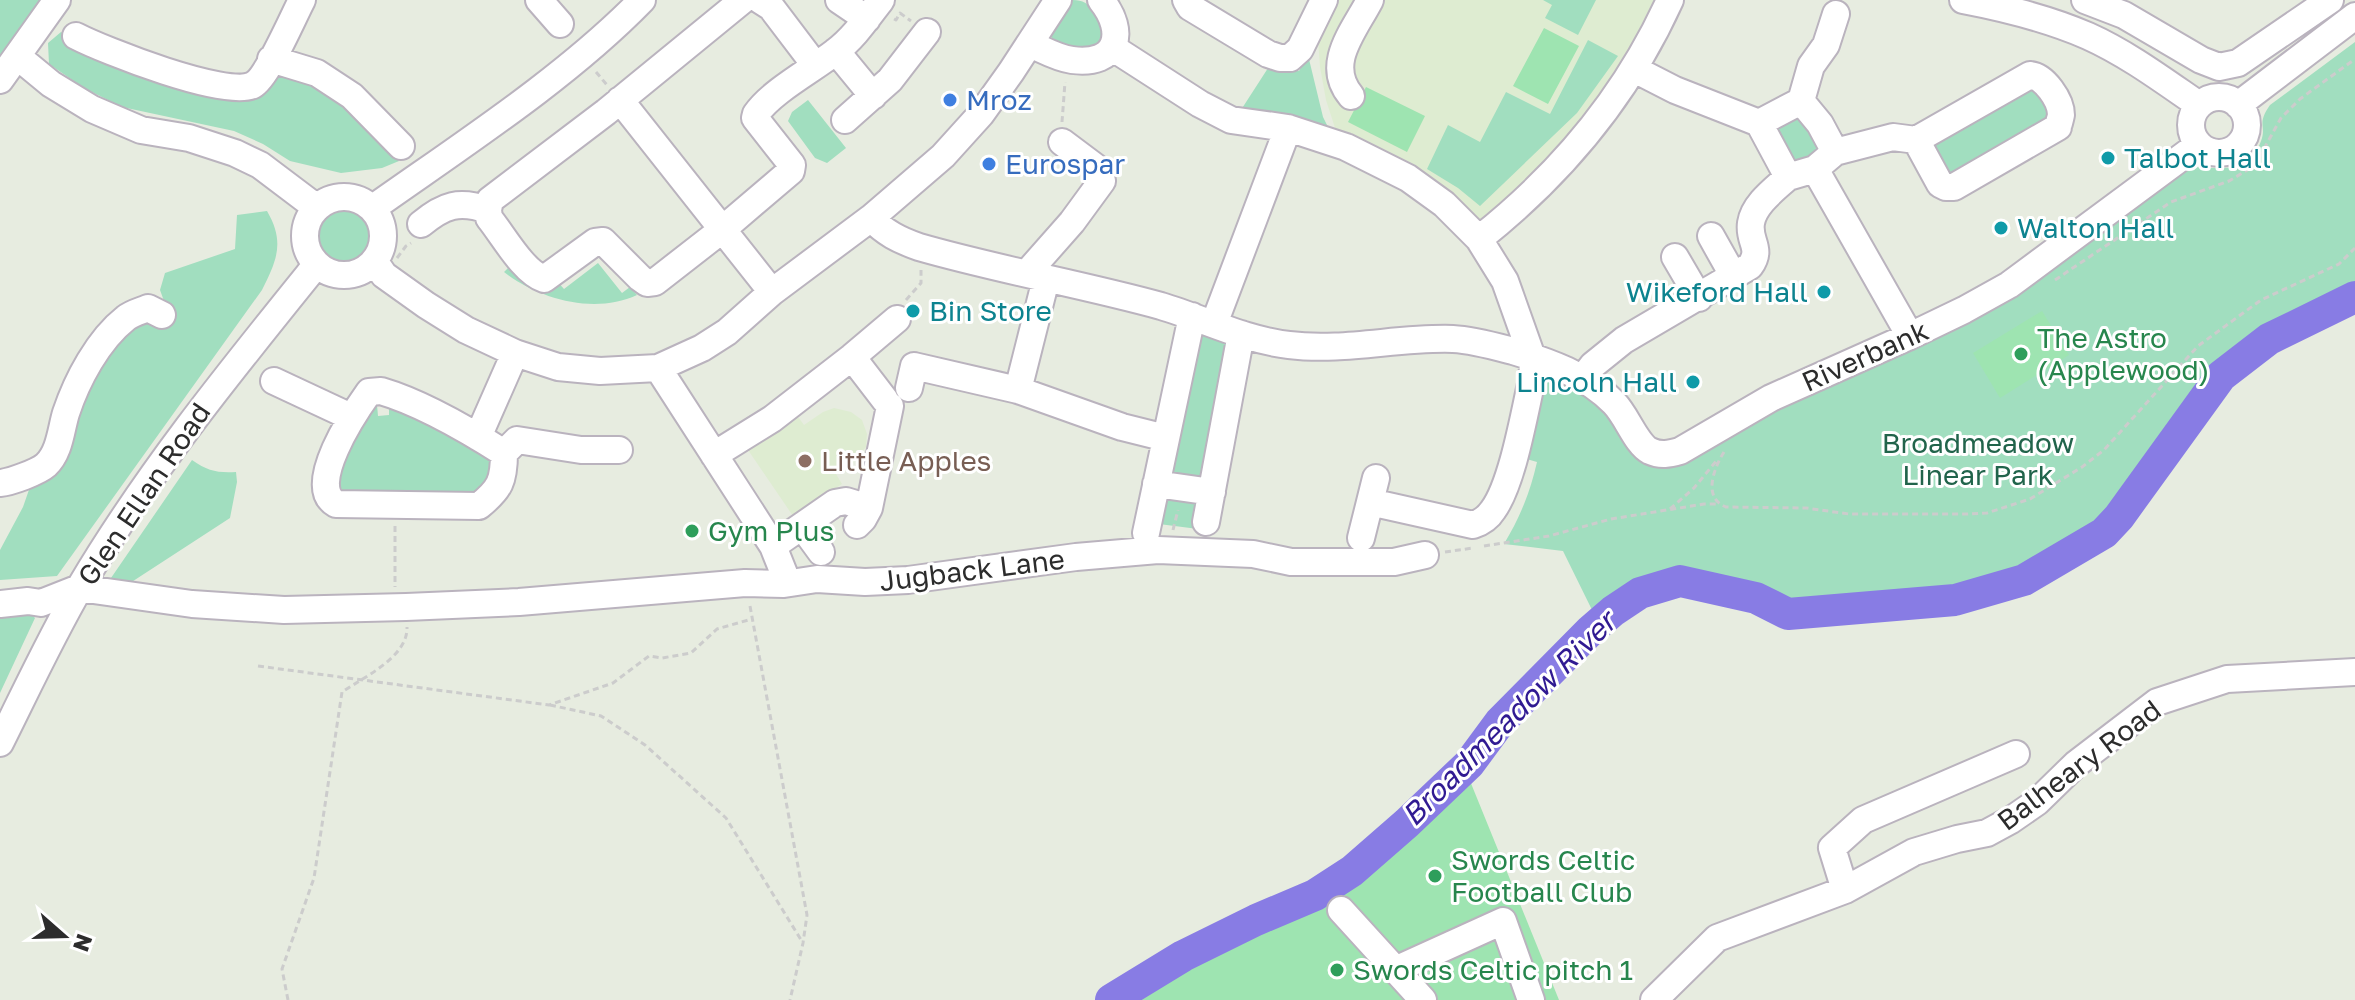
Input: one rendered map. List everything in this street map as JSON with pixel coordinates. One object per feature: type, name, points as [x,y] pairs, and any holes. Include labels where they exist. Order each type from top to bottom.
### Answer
[{"type":"street","points":[[0,80],[57,0]]},
{"type":"street","points":[[88,50],[234,88],[252,86],[265,73],[302,0]]},
{"type":"street","points":[[373,208],[581,54],[642,0]]},
{"type":"street","points":[[743,0],[490,200],[489,218],[528,269],[544,279],[595,242],[603,241],[640,278],[647,283],[655,282],[791,171],[792,165],[755,118],[756,114],[826,58],[875,8]]},
{"type":"street","points":[[760,0],[873,96]]},
{"type":"street","points":[[839,0],[875,8]]},
{"type":"street","points":[[1030,44],[1070,60],[1101,58],[1113,48],[1116,35],[1115,24],[1101,0]]},
{"type":"street","points":[[1186,0],[1190,7],[1268,54],[1280,58],[1290,58],[1300,49],[1324,0]]},
{"type":"street","points":[[1351,96],[1340,77],[1340,57],[1370,0]]},
{"type":"street","points":[[1479,239],[1512,214],[1571,154],[1604,113],[1634,69],[1670,0]]},
{"type":"street","points":[[1968,0],[2089,36],[2142,65],[2199,105]]},
{"type":"street","points":[[2085,0],[2127,8],[2201,60],[2219,67],[2238,63],[2330,0]]},
{"type":"street","points":[[542,1],[560,24]]},
{"type":"street","points":[[380,268],[383,229],[373,208],[351,197],[339,197],[317,208],[309,218],[305,242],[309,254],[328,272],[353,275],[380,268],[466,330],[515,353],[558,367],[600,371],[658,368],[702,348],[727,332],[772,292],[871,218],[943,156],[981,114],[1030,44],[1049,3]]},
{"type":"street","points":[[1759,123],[1801,101],[1811,66],[1826,45],[1836,14]]},
{"type":"street","points":[[2238,105],[2355,16]]},
{"type":"street","points":[[845,120],[905,63],[927,32]]},
{"type":"street","points":[[1113,48],[1200,104],[1231,120],[1288,128],[1346,147],[1408,178],[1444,204],[1479,239],[1505,281],[1532,357],[1533,375],[1508,477],[1494,510],[1484,521],[1466,524],[1373,490],[1361,538]]},
{"type":"street","points":[[17,56],[51,84],[92,109],[141,130],[189,138],[235,153],[260,165],[317,208]]},
{"type":"street","points":[[271,59],[317,73],[352,96],[370,133],[401,146]]},
{"type":"street","points":[[1634,69],[1675,90],[1759,123],[1788,177]]},
{"type":"street","points":[[1583,378],[1607,352],[1750,266],[1756,257],[1751,236],[1754,214],[1766,197],[1788,177],[1825,160],[1893,137],[1916,140],[2030,75],[2042,79],[2062,115],[2058,127],[1954,187],[1940,184],[1916,140]]},
{"type":"street","points":[[2214,98],[2223,98],[2238,105],[2246,121],[2246,130],[2238,145],[2223,153],[2214,153],[2198,145],[2193,138],[2191,121],[2199,105],[2214,98]]},
{"type":"street","points":[[620,100],[772,292]]},
{"type":"street","points":[[1801,101],[1820,124],[1825,160],[1910,336]]},
{"type":"street","points":[[1146,533],[1166,438],[1203,320],[1288,128]]},
{"type":"street","points":[[1018,390],[1036,276],[1102,181],[1098,169],[1062,142]]},
{"type":"street","name":"Riverbank","points":[[871,218],[881,229],[919,247],[1160,306],[1241,334],[1290,346],[1410,339],[1456,339],[1496,346],[1583,378],[1615,403],[1648,450],[1666,455],[1680,451],[1771,398],[1910,336],[2009,285],[2198,145]]},
{"type":"street","points":[[421,224],[455,205],[474,205],[488,210]]},
{"type":"street","points":[[1711,236],[1734,277]]},
{"type":"street","points":[[1675,257],[1699,298]]},
{"type":"street","name":"Glen Ellan Road","points":[[0,743],[79,588],[127,512],[206,402],[317,264]]},
{"type":"street","points":[[0,483],[10,482],[46,465],[58,444],[67,410],[80,380],[111,331],[128,316],[148,308],[162,315]]},
{"type":"street","points":[[714,455],[772,419],[897,319]]},
{"type":"street","points":[[1206,522],[1241,334]]},
{"type":"street","points":[[478,437],[515,353]]},
{"type":"street","points":[[852,357],[895,398]]},
{"type":"street","points":[[773,546],[835,503],[846,501],[863,516],[895,398],[914,366],[1018,390],[1122,427],[1166,438]]},
{"type":"street","points":[[658,368],[773,546],[785,576],[784,584]]},
{"type":"street","points":[[274,381],[351,417]]},
{"type":"street","points":[[504,453],[397,396],[381,391],[369,392],[351,417],[336,447],[328,470],[326,493],[336,504],[479,506],[495,493],[504,472],[504,453],[517,440],[581,450],[619,450]]},
{"type":"street","points":[[1156,484],[1212,492]]},
{"type":"street","points":[[802,526],[821,552]]},
{"type":"street","name":"Jugback Lane","points":[[79,588],[192,604],[284,610],[519,602],[745,583],[784,584],[817,579],[865,582],[908,580],[1076,557],[1172,538],[1291,562],[1394,562],[1425,555]]},
{"type":"street","points":[[0,604],[41,603],[79,588]]},
{"type":"street","name":"Balheary Road","points":[[1654,1000],[1717,938],[1845,890],[1914,852],[1987,833],[2011,820],[2037,802],[2076,764],[2157,702],[2227,679],[2355,672]]},
{"type":"street","points":[[1845,890],[1832,848],[1863,820],[2016,754]]},
{"type":"street","points":[[1341,910],[1423,1000]]},
{"type":"street","points":[[1395,970],[1503,921],[1531,1000]]},
{"type":"path","points":[[875,8],[896,20],[900,13],[927,32]]},
{"type":"path","points":[[581,54],[620,100]]},
{"type":"path","points":[[1062,142],[1064,88],[1070,60]]},
{"type":"path","points":[[380,268],[419,239],[421,224]]},
{"type":"path","points":[[897,319],[896,309],[921,283],[916,259],[919,247]]},
{"type":"path","points":[[1425,555],[1549,536],[1611,519],[1704,504],[1806,508],[1849,514],[1952,514],[1987,513],[2030,499],[2104,450],[2198,346],[2261,300],[2339,264],[2355,248]]},
{"type":"path","points":[[1669,510],[1694,488],[1730,444]]},
{"type":"path","points":[[1718,504],[1713,497],[1712,483],[1722,454]]},
{"type":"path","points":[[1172,538],[1183,487]]},
{"type":"path","points":[[288,1000],[282,969],[314,878],[342,692],[398,653],[407,637],[400,607],[395,503]]},
{"type":"path","points":[[1172,538],[1206,522]]},
{"type":"path","points":[[745,583],[807,915],[790,1000]]},
{"type":"path","points":[[549,705],[613,683],[649,656],[662,658],[691,653],[717,629],[752,619]]},
{"type":"path","points":[[258,666],[549,705],[601,716],[645,745],[726,818],[803,943]]},
{"type":"shaded area","points":[[1339,0],[1657,0],[1643,31],[1585,119],[1535,176],[1483,224],[1392,158],[1335,128],[1326,100],[1318,40]]},
{"type":"shaded area","name":"Little Apples","points":[[834,408],[851,412],[862,420],[867,434],[866,447],[853,463],[836,474],[842,484],[793,516],[746,447],[796,414],[804,425]]},
{"type":"green space","points":[[0,0],[50,0],[0,63]]},
{"type":"green space","points":[[1073,0],[1090,6],[1097,15],[1105,32],[1100,44],[1075,48],[1052,38]]},
{"type":"green space","points":[[1543,0],[1596,0],[1578,35],[1545,18],[1552,5]]},
{"type":"green space","points":[[1544,28],[1579,46],[1548,104],[1513,86]]},
{"type":"green space","points":[[61,32],[107,61],[158,82],[285,74],[327,91],[399,161],[382,168],[341,173],[290,161],[234,131],[122,107],[84,88],[49,64],[48,43]]},
{"type":"green space","points":[[1588,40],[1618,56],[1577,113],[1480,206],[1427,169],[1448,125],[1480,142],[1506,92],[1550,114]]},
{"type":"green space","name":"Broadmeadow Linear Park","points":[[2355,42],[2355,297],[2269,339],[2221,376],[2119,517],[2104,533],[2024,580],[1955,600],[1788,614],[1756,598],[1681,581],[1606,606],[1594,614],[1563,551],[1504,544],[1524,504],[1537,462],[1520,457],[1543,378],[1549,374],[1593,393],[1640,453],[1914,349],[1999,305],[2109,228],[2188,167],[2230,168],[2248,161],[2263,136],[2263,121],[2270,105]]},
{"type":"green space","points":[[1308,55],[1323,117],[1329,129],[1239,113],[1270,65],[1299,71]]},
{"type":"green space","points":[[2034,84],[2056,115],[1951,180],[1929,141]]},
{"type":"green space","points":[[1366,87],[1425,116],[1407,152],[1348,122]]},
{"type":"green space","points":[[808,100],[846,148],[827,163],[815,158],[788,121],[792,112]]},
{"type":"green space","points":[[1796,114],[1824,149],[1797,168],[1774,128]]},
{"type":"green space","points":[[345,210],[364,218],[372,237],[364,256],[345,264],[326,256],[318,237],[326,218]]},
{"type":"green space","points":[[267,211],[276,232],[277,251],[262,290],[57,576],[0,580],[0,550],[23,507],[31,484],[96,366],[140,320],[155,324],[158,328],[172,323],[160,290],[165,273],[235,249],[237,215]]},
{"type":"green space","points":[[513,263],[556,280],[564,289],[598,263],[622,293],[630,287],[637,295],[603,304],[568,301],[518,282],[504,272]]},
{"type":"green space","name":"The Astro (Applewood)","points":[[2042,311],[2069,355],[2000,398],[1973,353]]},
{"type":"green space","points":[[1201,334],[1229,341],[1207,479],[1170,474]]},
{"type":"green space","points":[[392,403],[499,463],[481,495],[342,491],[340,481],[344,459],[360,426],[371,407],[377,405],[378,416],[389,415]]},
{"type":"green space","points":[[192,460],[213,470],[236,472],[230,518],[127,585],[111,578]]},
{"type":"green space","points":[[1186,496],[1200,504],[1198,529],[1159,524],[1165,497]]},
{"type":"green space","points":[[31,614],[35,618],[0,693],[0,615]]},
{"type":"green space","name":"Swords Celtic Football Club","points":[[1468,776],[1559,1000],[1132,1000],[1226,947],[1341,892],[1380,861]]},
{"type":"waterway","name":"Broadmeadow River","points":[[1111,1000],[1183,956],[1315,895],[1352,871],[1469,764],[1500,722],[1591,630],[1640,593],[1680,581],[1756,598],[1788,614],[1955,600],[2024,580],[2104,533],[2119,517],[2221,376],[2269,339],[2355,297]]},
{"type":"place","name":"Mroz","points":[[950,100]]},
{"type":"place","name":"Talbot Hall","points":[[2108,158]]},
{"type":"place","name":"Eurospar","points":[[989,164]]},
{"type":"place","name":"Walton Hall","points":[[2001,228]]},
{"type":"place","name":"Wikeford Hall","points":[[1824,292]]},
{"type":"place","name":"Bin Store","points":[[913,311]]},
{"type":"place","name":"The Astro (Applewood)","points":[[2021,354]]},
{"type":"place","name":"Lincoln Hall","points":[[1693,382]]},
{"type":"place","name":"Little Apples","points":[[805,461]]},
{"type":"place","name":"Gym Plus","points":[[692,531]]},
{"type":"place","name":"Swords Celtic Football Club","points":[[1435,876]]},
{"type":"place","name":"Swords Celtic pitch 1","points":[[1337,970]]}]
